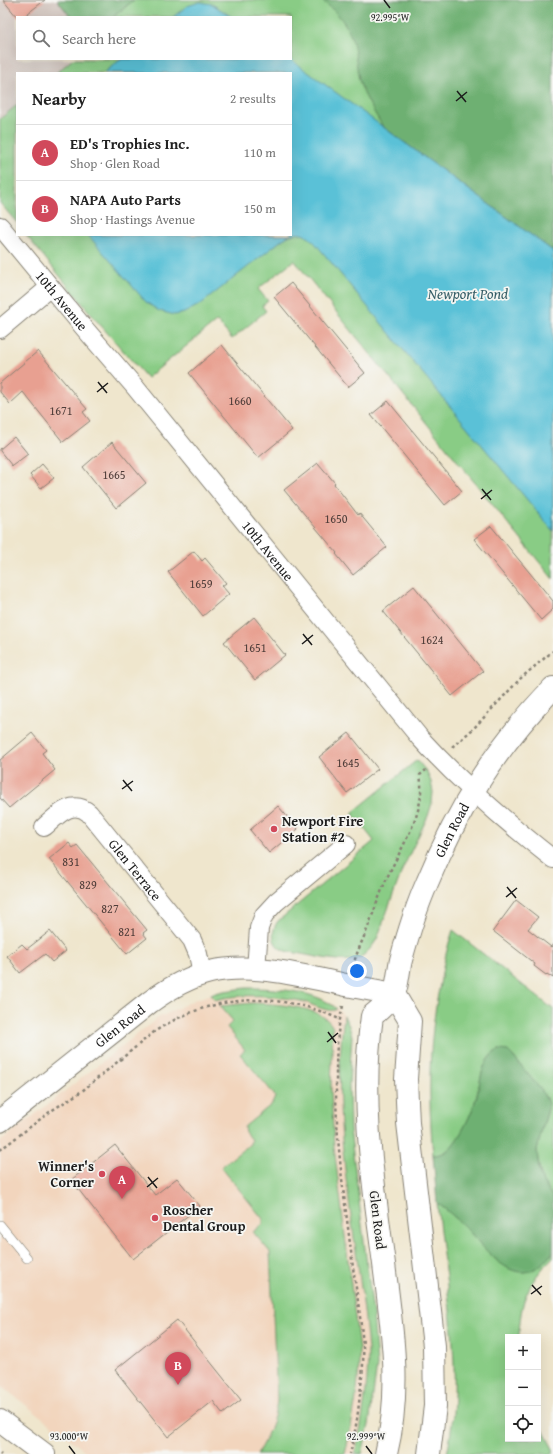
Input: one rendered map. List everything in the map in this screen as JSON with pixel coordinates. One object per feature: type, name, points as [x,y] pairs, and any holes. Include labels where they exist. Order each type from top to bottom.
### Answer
[{"type":"street","name":"10th Avenue","points":[[0,226],[135,387],[420,738],[472,791],[553,859]]},
{"type":"street","points":[[0,329],[50,287]]},
{"type":"street","name":"Glen Road","points":[[386,1454],[392,1423],[395,1364],[369,1138],[366,1074],[372,1016],[394,994],[401,960],[417,909],[435,864],[472,791],[507,740],[553,688]]},
{"type":"street","name":"Glen Terrace","points":[[44,827],[64,810],[70,807],[80,807],[89,813],[192,940],[198,954],[202,974]]},
{"type":"street","points":[[256,970],[259,928],[264,915],[276,902],[346,844]]},
{"type":"street","name":"Glen Road","points":[[0,1121],[150,1002],[173,987],[202,974],[233,969],[256,970],[298,975],[394,994]]},
{"type":"street","points":[[394,994],[410,1022],[406,1079],[408,1123],[434,1346],[435,1406],[429,1454]]},
{"type":"street","points":[[0,1421],[44,1454]]},
{"type":"lane","points":[[0,1225],[27,1258]]},
{"type":"path","points":[[459,741],[473,729],[521,678],[553,650]]},
{"type":"path","points":[[356,954],[386,878],[416,818],[420,801],[420,776]]},
{"type":"path","points":[[0,1150],[51,1111],[82,1091],[154,1032],[193,1012],[224,1002],[260,1000],[280,1001],[300,1005],[339,1019],[336,1079],[337,1134],[364,1355],[358,1416],[350,1454]]},
{"type":"shaded area","points":[[0,0],[146,0],[126,16],[16,16],[16,60],[72,60],[57,72],[16,72],[16,106],[0,119]]},
{"type":"shaded area","points":[[257,988],[282,990],[318,997],[327,1001],[335,1006],[345,1017],[351,1031],[349,1108],[350,1129],[373,1313],[377,1365],[369,1425],[362,1454],[89,1454],[0,1385],[0,1142],[158,1018],[194,1000],[212,994],[235,989]]},
{"type":"green space","points":[[57,0],[134,0],[114,16],[70,16]]},
{"type":"green space","points":[[134,0],[327,0],[553,163],[553,579],[294,260],[258,289],[268,301],[262,306],[266,311],[232,339],[217,321],[147,378],[96,320],[27,236],[292,236],[292,72],[57,72],[72,60],[292,60],[292,16],[114,16]]},
{"type":"green space","points":[[321,0],[553,0],[553,251],[383,127],[361,86],[353,44],[348,29],[334,11]]},
{"type":"green space","points":[[16,106],[16,222],[0,203],[0,119]]},
{"type":"green space","points":[[417,760],[427,772],[431,782],[433,792],[432,803],[428,816],[403,868],[377,939],[373,945],[363,955],[357,959],[351,960],[323,958],[281,949],[275,943],[273,934],[275,925],[278,921],[374,841],[352,813]]},
{"type":"green space","points":[[453,930],[553,1009],[553,1198],[542,1180],[537,1151],[548,1109],[546,1098],[512,1055],[499,1050],[488,1059],[485,1065],[473,1108],[459,1137],[445,1152],[433,1155],[430,1112],[431,1048],[441,977]]},
{"type":"green space","points":[[246,988],[294,991],[307,994],[328,1003],[337,1009],[326,1010],[305,1002],[271,996],[237,996],[215,1000],[211,994]]},
{"type":"green space","points":[[252,1003],[284,1005],[309,1010],[328,1020],[333,1028],[331,1089],[334,1147],[359,1349],[355,1402],[345,1454],[257,1454],[270,1428],[277,1400],[270,1252],[253,1232],[263,1224],[263,1219],[221,1167],[250,1144],[251,1140],[245,1132],[244,1127],[272,1104],[275,1097],[240,1054],[245,1050],[227,1027],[233,1021],[220,1006]]},
{"type":"green space","points":[[344,1016],[352,1036],[349,1085],[350,1129],[373,1313],[377,1365],[369,1425],[362,1454],[355,1454],[364,1402],[368,1350],[364,1308],[342,1142],[340,1058]]},
{"type":"green space","points":[[499,1050],[508,1051],[512,1055],[542,1091],[548,1103],[548,1109],[537,1151],[539,1171],[542,1180],[553,1198],[553,1252],[538,1267],[526,1272],[517,1272],[500,1263],[458,1220],[437,1203],[433,1155],[445,1152],[459,1137],[473,1108],[485,1065],[488,1059]]},
{"type":"green space","points":[[437,1203],[461,1223],[496,1260],[548,1258],[553,1252],[553,1257],[537,1275],[527,1293],[521,1313],[519,1334],[505,1334],[505,1442],[541,1442],[541,1426],[553,1449],[553,1454],[447,1454],[452,1423],[454,1360],[452,1328]]},
{"type":"water","points":[[200,2],[212,4],[230,16],[174,16],[187,6]]},
{"type":"water","name":"Newport Pond","points":[[120,60],[291,60],[553,251],[553,531],[315,243],[304,235],[292,235],[292,72],[105,72]]},
{"type":"water","points":[[89,236],[288,236],[201,304],[184,313],[175,315],[159,311],[146,302]]},
{"type":"building","points":[[3,0],[45,0],[24,16],[16,16]]},
{"type":"building","points":[[291,283],[365,373],[348,387],[274,297]]},
{"type":"building","points":[[222,345],[292,430],[258,458],[189,373]]},
{"type":"building","points":[[38,351],[87,409],[83,412],[90,421],[63,442],[23,392],[10,404],[0,392],[0,383]]},
{"type":"building","points":[[388,401],[462,491],[445,505],[371,415]]},
{"type":"building","points":[[14,437],[28,454],[12,466],[0,449]]},
{"type":"building","points":[[112,442],[146,483],[116,508],[83,467]]},
{"type":"building","points":[[318,463],[335,483],[334,484],[358,515],[359,513],[387,547],[353,575],[336,554],[337,553],[284,490]]},
{"type":"building","points":[[42,464],[54,478],[41,488],[30,475]]},
{"type":"building","points":[[491,526],[553,601],[553,609],[541,620],[474,539]]},
{"type":"building","points":[[194,551],[202,561],[205,558],[226,583],[222,586],[229,594],[203,616],[168,572]]},
{"type":"building","points":[[414,586],[483,671],[452,696],[383,611]]},
{"type":"building","points":[[254,617],[285,655],[255,680],[224,642]]},
{"type":"building","points":[[32,733],[46,750],[42,753],[55,770],[9,808],[0,798],[0,760]]},
{"type":"building","points":[[349,733],[378,769],[347,793],[319,757]]},
{"type":"building","name":"Newport Fire Station #2","points":[[278,806],[298,829],[269,853],[250,830]]},
{"type":"building","points":[[69,843],[73,848],[77,845],[147,930],[143,933],[147,938],[127,954],[49,859]]},
{"type":"building","points":[[516,900],[538,917],[528,929],[551,947],[553,944],[553,978],[547,974],[546,975],[534,966],[535,964],[493,931]]},
{"type":"building","points":[[50,931],[66,951],[52,962],[45,954],[20,973],[7,956],[22,944],[27,949]]},
{"type":"building","points":[[115,1145],[155,1195],[177,1178],[200,1206],[133,1259],[71,1180]]},
{"type":"building","points":[[177,1320],[241,1400],[223,1414],[213,1401],[168,1437],[115,1370]]},
{"type":"place","name":"Newport Fire Station #2","points":[[274,829]]},
{"type":"place","name":"Winner's Corner","points":[[102,1174]]},
{"type":"place","name":"ED's Trophies Inc.","points":[[122,1199]]},
{"type":"place","name":"Roscher Dental Group","points":[[155,1218]]},
{"type":"place","name":"NAPA Auto Parts","points":[[178,1385]]}]
